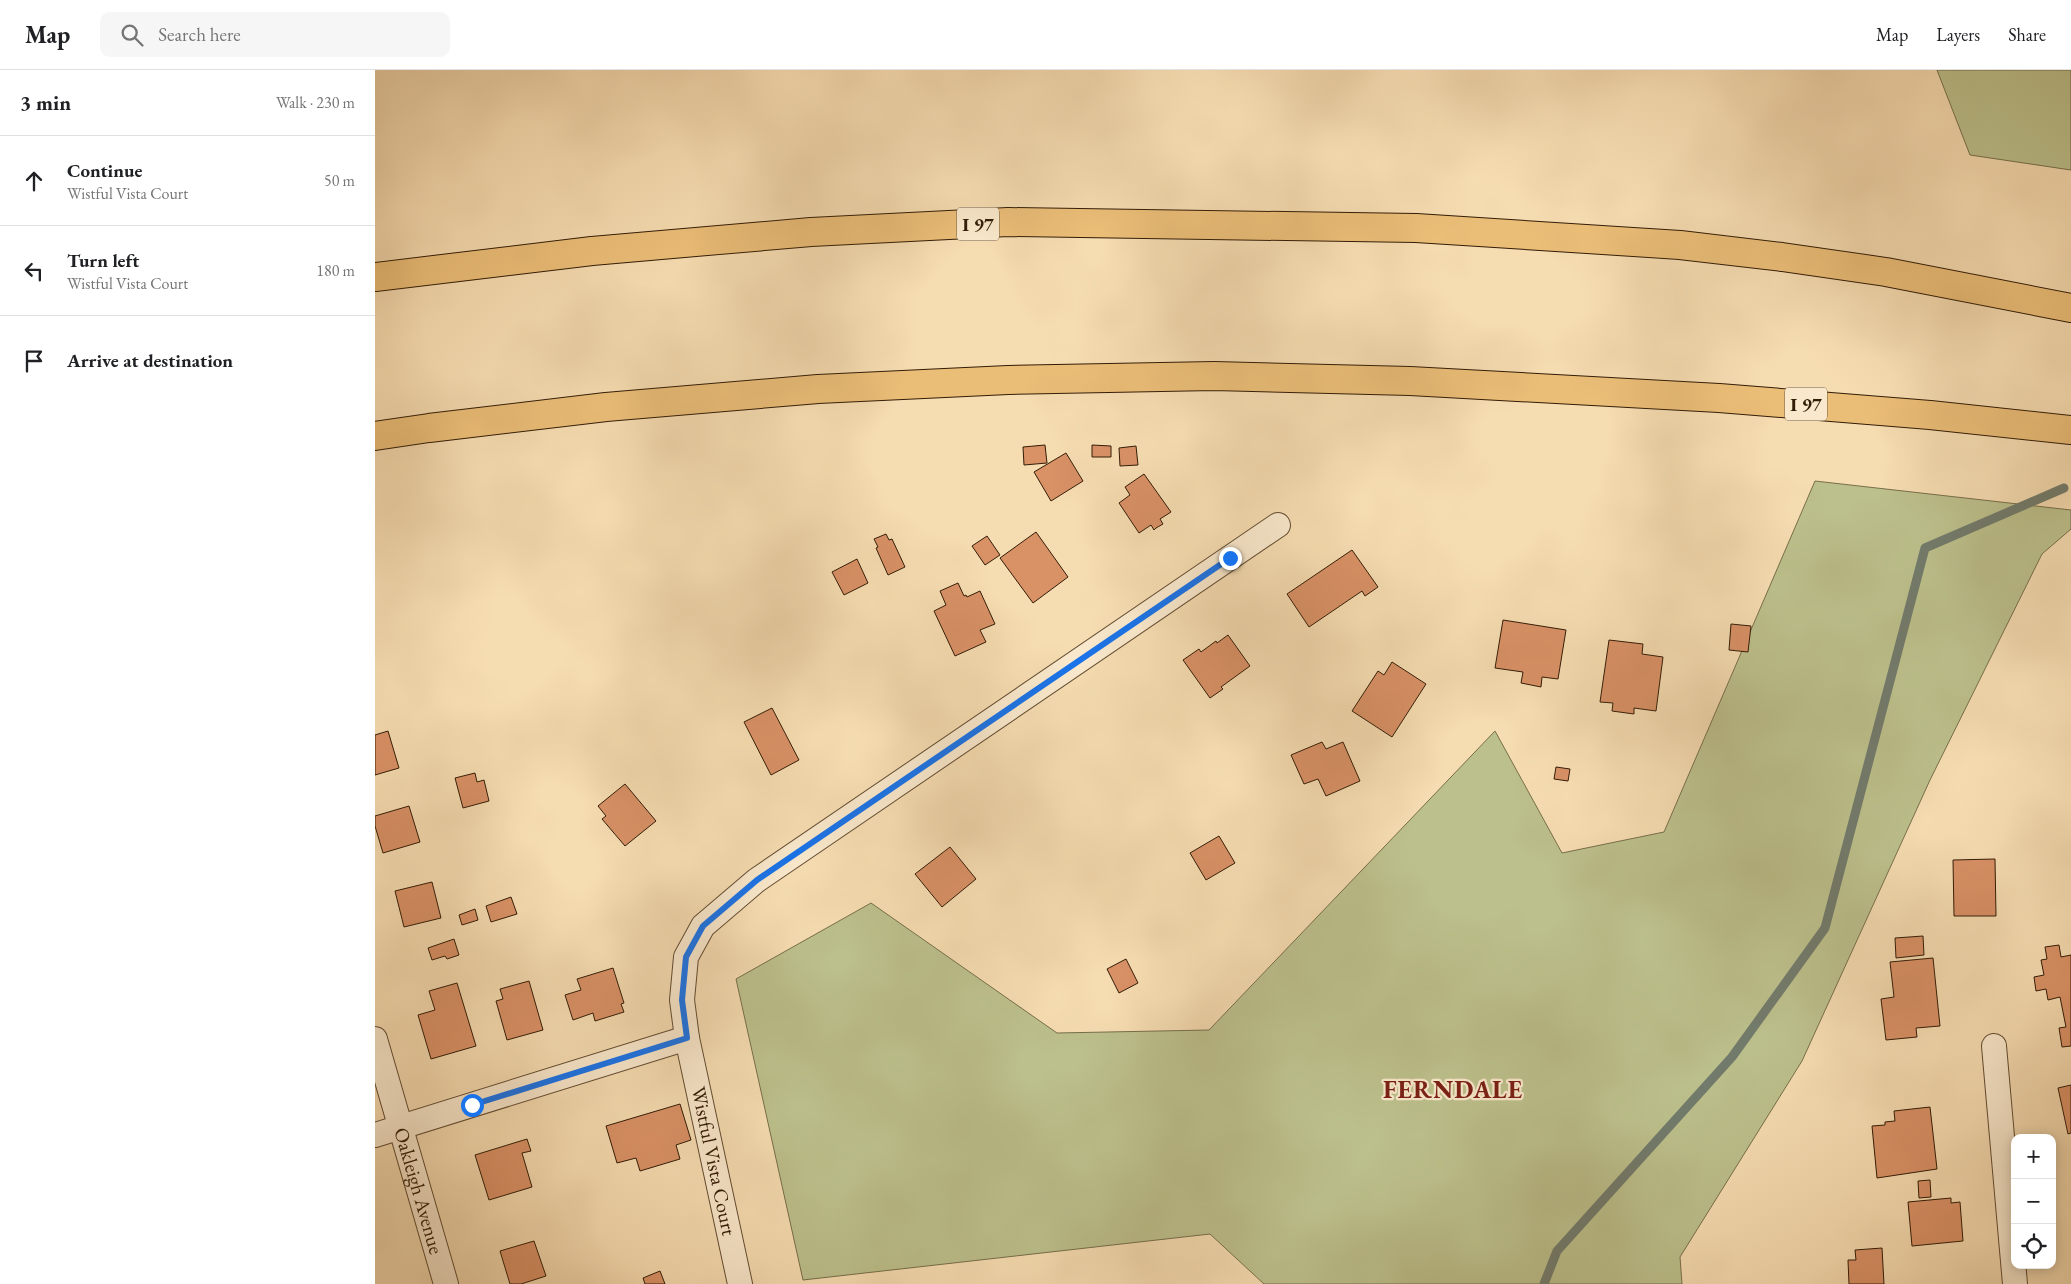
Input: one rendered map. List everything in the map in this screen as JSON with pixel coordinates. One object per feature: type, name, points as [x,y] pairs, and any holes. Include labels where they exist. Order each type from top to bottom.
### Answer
[{"type":"highway","name":"I 97","points":[[375,277],[612,249],[811,232],[1008,222],[1416,228],[1680,245],[1782,257],[1886,272],[2071,308]]},
{"type":"highway","name":"I 97","points":[[375,436],[606,408],[818,389],[1008,380],[1214,376],[1410,381],[1541,390],[1719,398],[1920,414],[2071,430]]},
{"type":"street","name":"Wistful Vista Court","points":[[741,1284],[687,1038],[682,1000],[686,957],[703,926],[757,880],[1278,525]]},
{"type":"street","points":[[375,1135],[687,1038]]},
{"type":"street","name":"Oakleigh Avenue","points":[[375,1039],[446,1284]]},
{"type":"street","points":[[1994,1046],[2015,1284]]},
{"type":"green space","points":[[1937,70],[2071,70],[2071,170],[1970,155]]},
{"type":"green space","points":[[1815,481],[2071,510],[2071,529],[2042,554],[1930,780],[1802,1061],[1680,1257],[1682,1284],[1264,1284],[1210,1234],[803,1280],[736,979],[871,903],[1057,1033],[1209,1030],[1495,731],[1562,853],[1664,832]]},
{"type":"building","points":[[1045,445],[1047,463],[1024,465],[1023,447]]},
{"type":"building","points":[[1092,445],[1111,446],[1111,457],[1092,457]]},
{"type":"building","points":[[1136,446],[1138,465],[1120,466],[1119,448]]},
{"type":"building","points":[[1066,453],[1083,481],[1051,501],[1034,472]]},
{"type":"building","points":[[1144,474],[1171,512],[1160,519],[1163,524],[1154,530],[1151,525],[1139,533],[1119,503],[1130,495],[1125,487]]},
{"type":"building","points":[[1036,532],[1068,577],[1033,603],[1000,558]]},
{"type":"building","points":[[886,534],[889,540],[892,539],[905,567],[888,575],[874,539]]},
{"type":"building","points":[[987,536],[1000,555],[985,565],[972,546]]},
{"type":"building","points":[[1352,550],[1378,587],[1365,596],[1362,591],[1309,627],[1287,594]]},
{"type":"building","points":[[857,559],[868,583],[844,595],[832,572]]},
{"type":"building","points":[[958,583],[964,596],[966,595],[967,597],[980,591],[995,624],[980,630],[986,642],[955,656],[934,611],[946,605],[940,591]]},
{"type":"building","points":[[1503,620],[1566,630],[1558,679],[1542,677],[1541,687],[1521,683],[1523,672],[1495,668]]},
{"type":"building","points":[[1731,624],[1751,626],[1748,652],[1729,650]]},
{"type":"building","points":[[1228,635],[1250,666],[1221,687],[1223,689],[1210,698],[1183,660],[1199,649],[1201,652]]},
{"type":"building","points":[[1609,640],[1643,644],[1642,654],[1663,657],[1656,711],[1634,708],[1634,714],[1612,711],[1613,703],[1600,702]]},
{"type":"building","points":[[1392,662],[1426,684],[1392,737],[1352,711],[1378,671],[1384,675]]},
{"type":"building","points":[[772,708],[799,760],[771,775],[744,722]]},
{"type":"building","points":[[388,731],[399,768],[375,775],[375,735]]},
{"type":"building","points":[[1322,742],[1326,749],[1343,742],[1360,781],[1326,796],[1318,779],[1304,784],[1291,755]]},
{"type":"building","points":[[1556,767],[1570,769],[1568,781],[1554,779]]},
{"type":"building","points":[[475,773],[477,782],[484,780],[489,801],[463,808],[455,778]]},
{"type":"building","points":[[625,784],[656,821],[625,846],[602,819],[606,816],[598,806]]},
{"type":"building","points":[[409,806],[420,842],[383,853],[375,826],[375,816]]},
{"type":"building","points":[[1219,836],[1235,863],[1206,880],[1190,853]]},
{"type":"building","points":[[950,847],[976,879],[942,907],[915,874]]},
{"type":"building","points":[[1995,859],[1996,916],[1954,916],[1953,860]]},
{"type":"building","points":[[432,882],[441,918],[404,927],[395,891]]},
{"type":"building","points":[[511,897],[517,914],[491,922],[486,906]]},
{"type":"building","points":[[475,909],[478,920],[462,925],[459,915]]},
{"type":"building","points":[[1923,936],[1924,955],[1896,958],[1895,938]]},
{"type":"building","points":[[454,939],[459,955],[447,959],[445,956],[432,960],[428,948]]},
{"type":"building","points":[[2059,945],[2061,957],[2071,955],[2071,1046],[2062,1047],[2059,1028],[2066,1027],[2060,997],[2048,1000],[2046,989],[2036,991],[2034,977],[2044,975],[2041,960],[2047,959],[2045,947]]},
{"type":"building","points":[[1933,958],[1940,1026],[1916,1028],[1917,1037],[1886,1040],[1881,999],[1894,997],[1890,962]]},
{"type":"building","points":[[1126,959],[1138,983],[1119,993],[1107,969]]},
{"type":"building","points":[[613,968],[624,1003],[621,1004],[624,1012],[595,1021],[593,1013],[573,1020],[565,995],[581,990],[577,979]]},
{"type":"building","points":[[529,981],[543,1030],[507,1040],[496,1001],[503,999],[500,989]]},
{"type":"building","points":[[457,983],[476,1046],[431,1059],[418,1015],[435,1010],[429,991]]},
{"type":"building","points":[[2071,1085],[2071,1133],[2068,1134],[2058,1088]]},
{"type":"building","points":[[680,1104],[691,1140],[676,1145],[680,1159],[640,1171],[636,1158],[617,1163],[606,1126]]},
{"type":"building","points":[[1930,1107],[1937,1169],[1877,1178],[1872,1126],[1885,1125],[1885,1122],[1895,1121],[1894,1111]]},
{"type":"building","points":[[527,1139],[531,1151],[522,1153],[532,1187],[489,1200],[475,1155]]},
{"type":"building","points":[[1930,1180],[1931,1197],[1919,1198],[1918,1181]]},
{"type":"building","points":[[1951,1198],[1951,1203],[1960,1202],[1963,1241],[1912,1246],[1908,1202]]},
{"type":"building","points":[[534,1241],[546,1276],[521,1284],[510,1284],[500,1251]]},
{"type":"building","points":[[1882,1248],[1884,1284],[1849,1284],[1848,1260],[1856,1260],[1855,1250]]},
{"type":"building","points":[[660,1271],[665,1284],[645,1284],[643,1278]]},
{"type":"waterway","points":[[1544,1284],[1557,1251],[1732,1057],[1825,928],[1925,548],[2064,488]]},
{"type":"district","name":"FERNDALE","points":[[1453,1089]]},
{"type":"route","points":[[472,1105],[687,1038],[682,1000],[686,957],[703,926],[757,880],[1230,558]]}]
